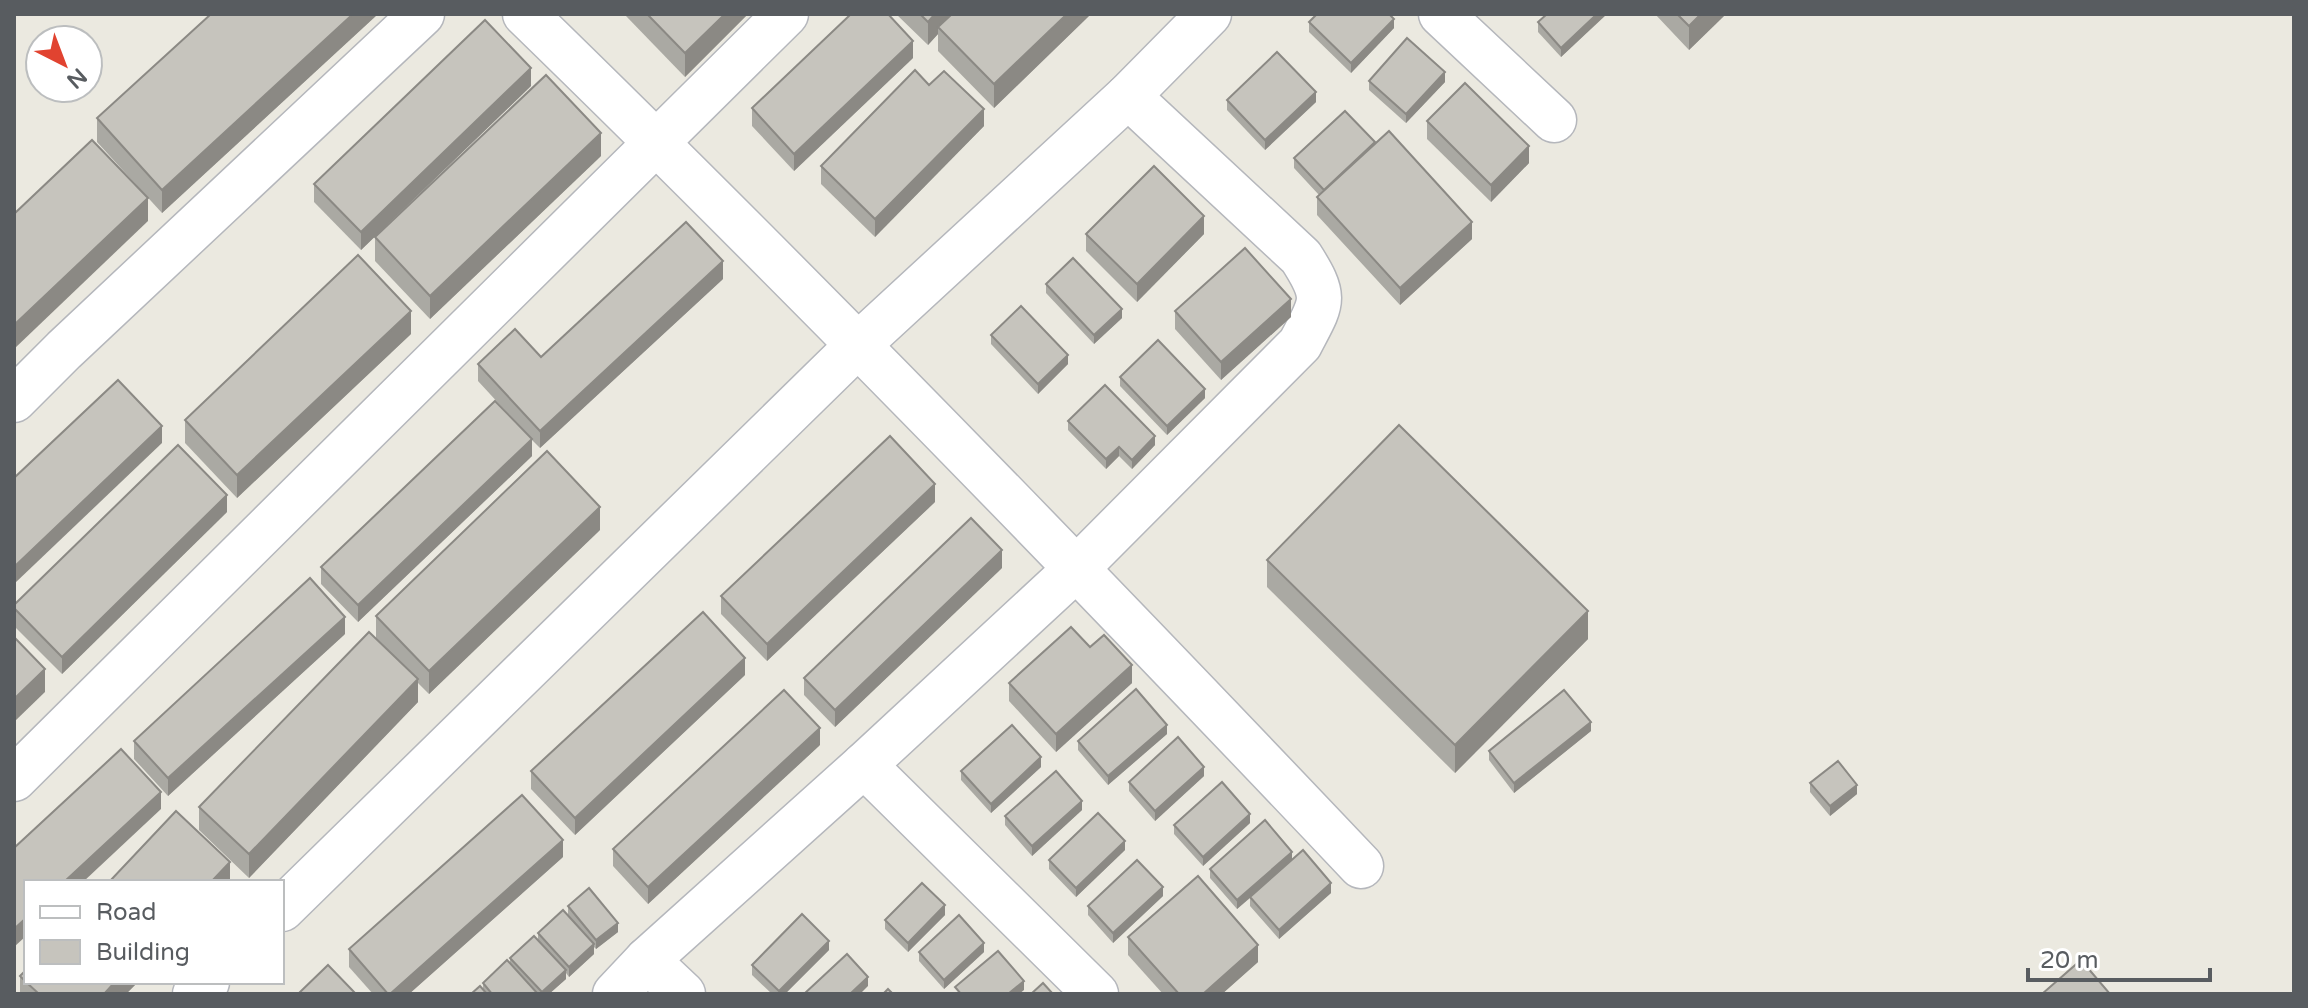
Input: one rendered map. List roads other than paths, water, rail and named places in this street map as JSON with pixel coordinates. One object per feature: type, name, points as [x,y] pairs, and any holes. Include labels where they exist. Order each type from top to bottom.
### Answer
[{"type":"street","points":[[14,400],[422,14]]},
{"type":"street","points":[[525,14],[657,142],[1078,567],[1361,866]]},
{"type":"street","points":[[14,779],[786,14]]},
{"type":"street","points":[[284,907],[859,344],[1128,96],[1209,14]]},
{"type":"street","points":[[1441,14],[1554,120]]},
{"type":"street","points":[[615,994],[647,960],[1078,567],[1300,344],[1319,306],[1318,283],[1301,257],[1128,96]]},
{"type":"street","points":[[864,765],[1096,994]]},
{"type":"street","points":[[647,960],[683,994]]}]
